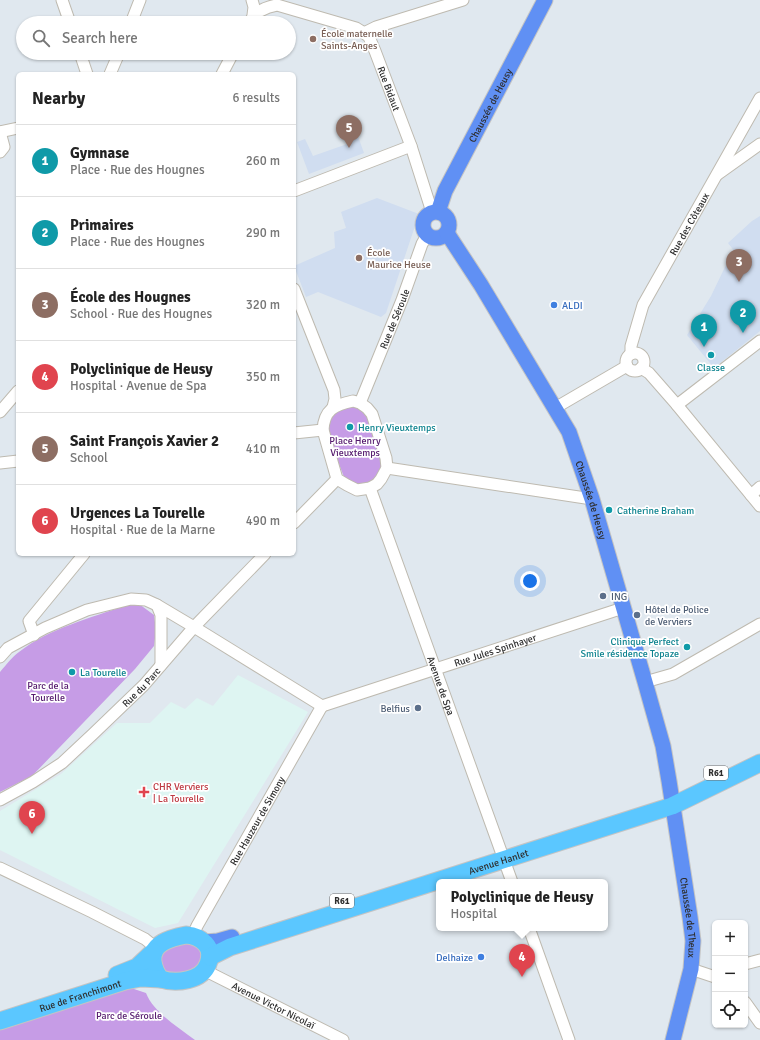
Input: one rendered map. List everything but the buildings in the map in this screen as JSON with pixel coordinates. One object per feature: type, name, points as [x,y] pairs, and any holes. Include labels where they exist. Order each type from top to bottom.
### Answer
[{"type":"highway","name":"R61","points":[[672,800],[760,751]]},
{"type":"highway","name":"Avenue Hanlet","points":[[232,937],[672,800],[760,763]]},
{"type":"highway","name":"Avenue Hanlet","points":[[203,951],[230,947],[502,854]]},
{"type":"highway","name":"R61","points":[[155,950],[171,938],[186,935],[203,951],[197,975],[181,981],[172,982],[161,979]]},
{"type":"highway","points":[[155,950],[154,967],[161,979]]},
{"type":"highway","name":"Rue de Franchimont","points":[[0,1012],[134,969],[155,950]]},
{"type":"highway","name":"Rue de Franchimont","points":[[0,1021],[125,981],[141,978],[161,979]]},
{"type":"main road","name":"Chaussée de Heusy","points":[[435,212],[545,0]]},
{"type":"main road","points":[[435,212],[445,216],[449,224],[447,233],[437,238],[427,235],[424,232],[423,224],[426,216],[435,212]]},
{"type":"main road","name":"Chaussée de Heusy","points":[[447,233],[481,285],[569,432],[592,499],[663,746],[672,800]]},
{"type":"main road","name":"Chaussée de Theux","points":[[672,800],[693,940],[691,969],[673,1040]]},
{"type":"main road","name":"Avenue Hanlet","points":[[203,951],[218,941],[232,937]]},
{"type":"street","points":[[62,0],[68,16]]},
{"type":"street","points":[[134,16],[140,0]]},
{"type":"street","points":[[252,0],[254,7],[252,16]]},
{"type":"street","points":[[255,16],[274,2],[348,25],[364,33],[376,27],[463,0]]},
{"type":"street","name":"Rue Bidaut","points":[[364,33],[374,47],[411,146],[425,189],[435,212]]},
{"type":"street","points":[[82,60],[86,72]]},
{"type":"street","points":[[111,72],[116,60]]},
{"type":"street","points":[[223,72],[229,60]]},
{"type":"street","name":"Rue des Côteaux","points":[[631,350],[643,305],[760,98]]},
{"type":"street","points":[[0,152],[4,146],[0,132],[16,128]]},
{"type":"street","points":[[716,176],[760,144]]},
{"type":"street","points":[[296,191],[411,146]]},
{"type":"street","points":[[425,189],[434,192],[445,191]]},
{"type":"street","name":"Rue de Séroule","points":[[360,403],[402,300],[422,244],[427,235]]},
{"type":"street","points":[[296,294],[334,390],[335,399],[333,407],[326,415],[323,422],[323,430],[337,479],[347,486],[357,490],[370,488],[381,479],[387,468],[386,458],[372,414],[360,403],[353,401],[333,407]]},
{"type":"street","points":[[677,405],[760,341]]},
{"type":"street","points":[[631,350],[641,357],[643,364],[641,368],[635,371],[629,369],[627,366],[626,359],[631,350]]},
{"type":"street","points":[[555,408],[627,366]]},
{"type":"street","points":[[641,368],[649,373],[677,405],[760,506]]},
{"type":"street","points":[[0,412],[16,393]]},
{"type":"street","points":[[296,433],[323,430]]},
{"type":"street","points":[[0,463],[16,461]]},
{"type":"street","points":[[387,468],[592,499]]},
{"type":"street","points":[[296,521],[337,479]]},
{"type":"street","points":[[751,495],[760,487]]},
{"type":"street","name":"Avenue de Spa","points":[[370,488],[511,879]]},
{"type":"street","points":[[34,635],[29,620],[82,556]]},
{"type":"street","name":"Rue du Parc","points":[[0,800],[33,782],[62,763],[144,685],[194,627],[262,556]]},
{"type":"street","points":[[0,656],[8,648],[45,628],[87,610],[131,599],[146,600],[194,627],[322,706]]},
{"type":"street","points":[[157,605],[161,615],[161,665]]},
{"type":"street","name":"Rue Jules Spinhayer","points":[[322,706],[623,608]]},
{"type":"street","points":[[645,682],[673,674],[760,624]]},
{"type":"street","name":"Rue Hauzeur de Simony","points":[[203,951],[197,926],[322,706]]},
{"type":"street","points":[[0,868],[99,915],[145,939],[155,950]]},
{"type":"street","points":[[530,931],[569,1040]]},
{"type":"street","name":"Avenue Victor Nicolaï","points":[[203,951],[343,1040]]},
{"type":"street","points":[[748,963],[760,960]]},
{"type":"street","points":[[691,969],[712,976]]},
{"type":"street","points":[[748,1006],[760,1023]]},
{"type":"shaded area","points":[[351,117],[364,153],[309,174],[297,142],[305,139],[313,156],[350,143],[342,120]]},
{"type":"shaded area","name":"École Maurice Heuse","points":[[377,198],[419,214],[386,313],[381,317],[318,292],[306,297],[296,271],[296,265],[335,248],[334,232],[346,228],[341,212]]},
{"type":"shaded area","points":[[760,216],[760,331],[714,368],[687,335],[711,296],[725,267],[738,256],[728,243],[752,221]]},
{"type":"shaded area","name":"CHR Verviers | La Tourelle","points":[[238,675],[308,712],[178,923],[155,928],[0,850],[0,811],[61,774],[117,723],[150,723],[171,702],[185,709],[197,698],[213,706]]},
{"type":"green space","name":"Place Henry Vieuxtemps","points":[[353,406],[360,409],[367,415],[383,463],[378,477],[364,485],[356,484],[344,477],[327,433],[328,423],[336,411]]},
{"type":"green space","name":"Parc de la Tourelle","points":[[139,604],[154,615],[156,630],[154,646],[135,669],[32,776],[0,792],[0,672],[16,654],[44,636],[71,624],[127,605]]},
{"type":"green space","points":[[187,939],[204,950],[197,970],[171,977],[159,967],[160,950]]},
{"type":"green space","name":"Parc de Séroule","points":[[131,988],[146,993],[161,1013],[174,1025],[195,1040],[0,1040],[0,1030]]},
{"type":"place","name":"École maternelle Saints-Anges","points":[[313,39]]},
{"type":"place","name":"Saint François Xavier 2","points":[[349,148]]},
{"type":"place","name":"École Maurice Heuse","points":[[359,258]]},
{"type":"place","name":"École des Hougnes","points":[[739,282]]},
{"type":"place","name":"ALDI","points":[[554,305]]},
{"type":"place","name":"Primaires","points":[[743,333]]},
{"type":"place","name":"Gymnase","points":[[704,347]]},
{"type":"place","name":"Classe","points":[[711,355]]},
{"type":"place","name":"Henry Vieuxtemps","points":[[350,427]]},
{"type":"place","name":"Catherine Braham","points":[[609,510]]},
{"type":"place","name":"ING","points":[[603,596]]},
{"type":"place","name":"Hôtel de Police de Verviers","points":[[637,615]]},
{"type":"place","name":"Clinique Perfect Smile résidence Topaze","points":[[687,647]]},
{"type":"place","name":"La Tourelle","points":[[72,672]]},
{"type":"place","name":"Belfius","points":[[418,708]]},
{"type":"place","name":"CHR Verviers | La Tourelle","points":[[144,792]]},
{"type":"place","name":"Urgences La Tourelle","points":[[32,834]]},
{"type":"place","name":"Delhaize","points":[[481,957]]},
{"type":"place","name":"Polyclinique de Heusy","points":[[522,977]]}]
